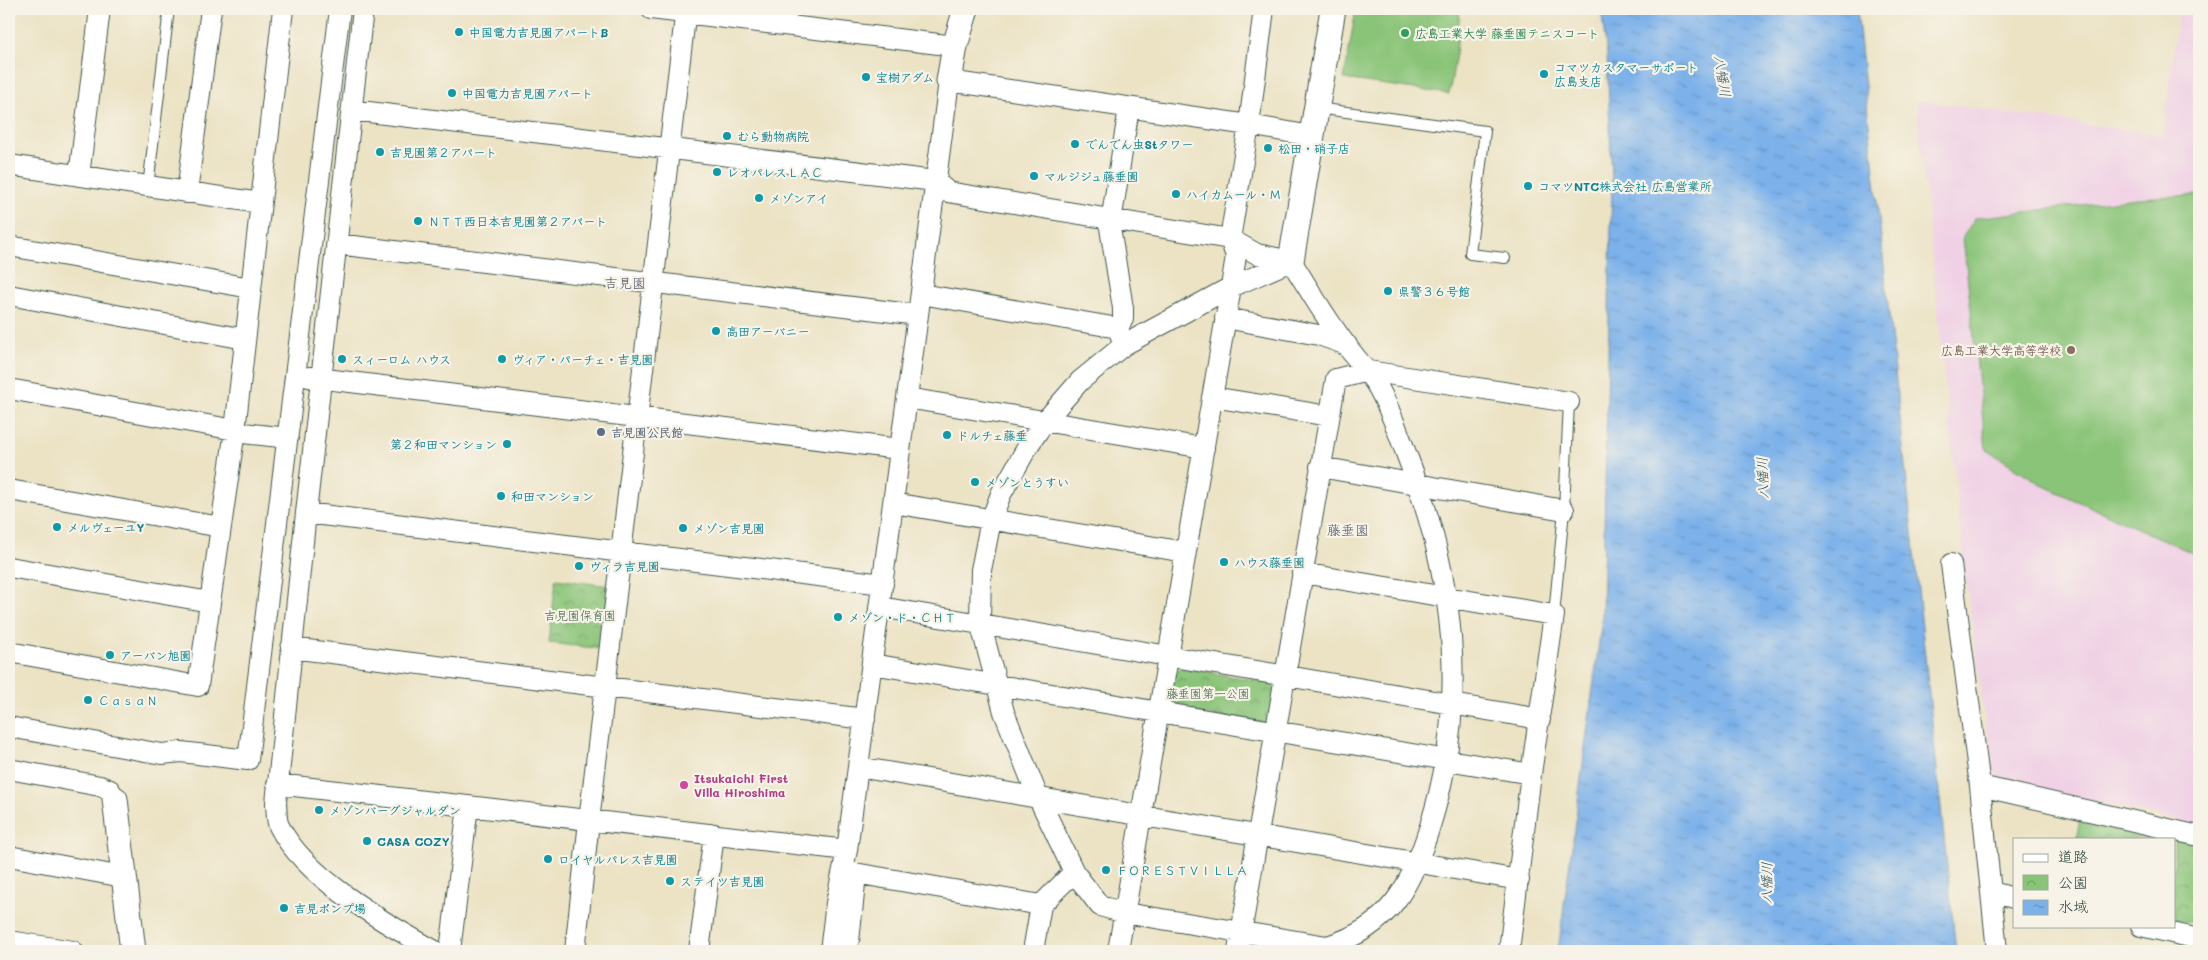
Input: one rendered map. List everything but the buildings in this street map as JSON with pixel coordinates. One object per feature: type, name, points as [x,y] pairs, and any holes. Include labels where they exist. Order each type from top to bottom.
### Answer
[{"type":"street","points":[[78,176],[100,9]]},
{"type":"street","points":[[187,193],[211,9]]},
{"type":"street","points":[[9,652],[198,686],[235,430],[283,9]]},
{"type":"street","points":[[9,727],[162,754],[181,752],[248,760],[340,9]]},
{"type":"street","points":[[363,9],[291,648],[276,803],[278,824],[310,867],[400,931],[435,951]]},
{"type":"street","points":[[651,9],[691,11],[955,46]]},
{"type":"street","points":[[848,951],[850,873],[847,850],[948,81],[955,46],[966,9]]},
{"type":"street","points":[[1118,951],[1236,256],[1230,239],[1249,125],[1264,9]]},
{"type":"street","points":[[1291,261],[1231,286],[1121,337],[1045,421],[1013,471],[1001,494],[991,520],[981,570],[980,622],[1004,712],[1038,797],[1074,872],[1100,906],[1239,942],[1351,946],[1367,928],[1395,904],[1418,862],[1441,792],[1448,760],[1454,704],[1453,650],[1448,596],[1439,553],[1419,485],[1388,408],[1368,371],[1346,346],[1291,261],[1333,9]]},
{"type":"street","points":[[575,951],[595,821],[691,11]]},
{"type":"street","points":[[948,81],[1249,125],[1311,136]]},
{"type":"street","points":[[1121,337],[1123,308],[1110,228],[1129,108]]},
{"type":"street","points":[[352,110],[936,181],[948,192],[1230,239],[1257,254],[1291,261]]},
{"type":"street","points":[[9,165],[260,204]]},
{"type":"street","points":[[336,244],[918,315]]},
{"type":"street","points":[[9,246],[251,288]]},
{"type":"street","points":[[9,294],[245,339]]},
{"type":"street","points":[[921,294],[1121,337]]},
{"type":"street","points":[[1225,318],[1319,334],[1346,346]]},
{"type":"street","points":[[1239,942],[1259,835],[1336,380],[1368,371],[1569,402]]},
{"type":"street","points":[[295,375],[899,449]]},
{"type":"street","points":[[9,389],[244,433],[288,438]]},
{"type":"street","points":[[1212,397],[1329,416]]},
{"type":"street","points":[[907,398],[1204,448]]},
{"type":"street","points":[[1320,467],[1564,510]]},
{"type":"street","points":[[9,490],[222,527]]},
{"type":"street","points":[[893,503],[1185,552]]},
{"type":"street","points":[[306,513],[883,584]]},
{"type":"street","points":[[1951,564],[1980,786],[1997,951]]},
{"type":"street","points":[[9,567],[210,602]]},
{"type":"street","points":[[1302,574],[1448,596],[1554,615],[1531,774],[1509,951]]},
{"type":"street","points":[[880,607],[980,622],[1540,719]]},
{"type":"street","points":[[291,648],[865,719]]},
{"type":"street","points":[[872,664],[1531,774]]},
{"type":"street","points":[[858,767],[1519,880]]},
{"type":"street","points":[[9,769],[100,786],[110,790],[115,799],[133,951]]},
{"type":"street","points":[[277,784],[847,850]]},
{"type":"street","points":[[1980,786],[2199,836]]},
{"type":"street","points":[[450,951],[468,806]]},
{"type":"street","points":[[586,951],[595,821]]},
{"type":"street","points":[[700,951],[714,834]]},
{"type":"street","points":[[9,856],[123,877]]},
{"type":"street","points":[[1033,951],[1041,905],[1074,872]]},
{"type":"street","points":[[850,873],[1041,905]]},
{"type":"street","points":[[830,951],[836,903],[850,873]]},
{"type":"street","points":[[1991,892],[2013,898]]},
{"type":"street","points":[[2150,928],[2199,939]]},
{"type":"street","points":[[9,941],[73,951]]},
{"type":"lane","points":[[148,187],[169,9]]},
{"type":"lane","points":[[1316,108],[1485,132],[1470,254],[1505,258]]},
{"type":"lane","points":[[1554,615],[1564,510],[1569,402]]},
{"type":"shaded area","name":"広島工業大学高等学校","points":[[2179,9],[2199,9],[2199,826],[2001,779],[1991,769],[1964,565],[1916,100],[2163,135]]},
{"type":"green space","name":"広島工業大学 藤垂園テニスコート","points":[[1356,9],[1460,9],[1456,54],[1449,94],[1344,79]]},
{"type":"green space","points":[[2197,195],[2199,198],[2199,556],[2044,486],[1986,449],[1963,237],[1975,218],[2137,198]]},
{"type":"green space","name":"吉見園保育園","points":[[556,579],[611,586],[603,649],[549,643]]},
{"type":"green space","name":"藤垂園第一公園","points":[[1181,667],[1270,683],[1276,689],[1270,720],[1262,725],[1172,708],[1168,700],[1173,673]]},
{"type":"green space","points":[[2081,814],[2199,841],[2199,924],[2176,919],[2176,838],[2076,838]]},
{"type":"water","name":"八幡川","points":[[1601,9],[1857,9],[1956,951],[1558,951],[1602,620],[1612,179],[1607,54]]},
{"type":"place","name":"中国電力吉見園アパートB","points":[[459,32]]},
{"type":"place","name":"広島工業大学 藤垂園テニスコート","points":[[1405,33]]},
{"type":"place","name":"コマツカスタマーサポート 広島支店","points":[[1544,74]]},
{"type":"place","name":"宝樹アダム","points":[[866,77]]},
{"type":"place","name":"中国電力吉見園アパート","points":[[452,93]]},
{"type":"place","name":"むら動物病院","points":[[727,136]]},
{"type":"place","name":"でんでん虫Stタワー","points":[[1075,144]]},
{"type":"place","name":"松田・硝子店","points":[[1268,148]]},
{"type":"place","name":"吉見園第２アパート","points":[[380,152]]},
{"type":"place","name":"レオパレスＬＡＣ","points":[[717,172]]},
{"type":"place","name":"マルジジュ藤垂園","points":[[1034,176]]},
{"type":"place","name":"コマツNTC株式会社 広島営業所","points":[[1528,186]]},
{"type":"place","name":"ハイカムール・Ｍ","points":[[1176,194]]},
{"type":"place","name":"メゾンアイ","points":[[759,198]]},
{"type":"place","name":"ＮＴＴ西日本吉見園第２アパート","points":[[418,221]]},
{"type":"place","name":"県警３６号館","points":[[1388,291]]},
{"type":"place","name":"高田アーバニー","points":[[716,331]]},
{"type":"place","name":"広島工業大学高等学校","points":[[2071,350]]},
{"type":"place","name":"スィーロム ハウス","points":[[342,359]]},
{"type":"place","name":"ヴィア・パーチェ・吉見園","points":[[502,359]]},
{"type":"place","name":"吉見園公民館","points":[[601,432]]},
{"type":"place","name":"ドルチェ藤垂","points":[[947,435]]},
{"type":"place","name":"第２和田マンション","points":[[507,444]]},
{"type":"place","name":"メゾンとうすい","points":[[975,482]]},
{"type":"place","name":"和田マンション","points":[[501,496]]},
{"type":"place","name":"メルヴェーユY","points":[[57,527]]},
{"type":"place","name":"メゾン吉見園","points":[[683,528]]},
{"type":"place","name":"ハウス藤垂園","points":[[1224,562]]},
{"type":"place","name":"ヴィラ吉見園","points":[[579,566]]},
{"type":"place","name":"メゾン・ド・ＣＨＴ","points":[[838,617]]},
{"type":"place","name":"アーバン旭園","points":[[110,655]]},
{"type":"place","name":"ＣａｓａＮ","points":[[88,700]]},
{"type":"place","name":"Itsukaichi First Villa Hiroshima","points":[[684,785]]},
{"type":"place","name":"メゾンバーグジャルダン","points":[[319,810]]},
{"type":"place","name":"CASA COZY","points":[[367,841]]},
{"type":"place","name":"ロイヤルパレス吉見園","points":[[548,859]]},
{"type":"place","name":"ＦＯＲＥＳＴＶＩＬＬＡ","points":[[1106,870]]},
{"type":"place","name":"ステイツ吉見園","points":[[670,881]]},
{"type":"place","name":"吉見ポンプ場","points":[[284,908]]},
{"type":"district","name":"吉見園","points":[[625,282]]},
{"type":"district","name":"藤垂園","points":[[1348,529]]}]
